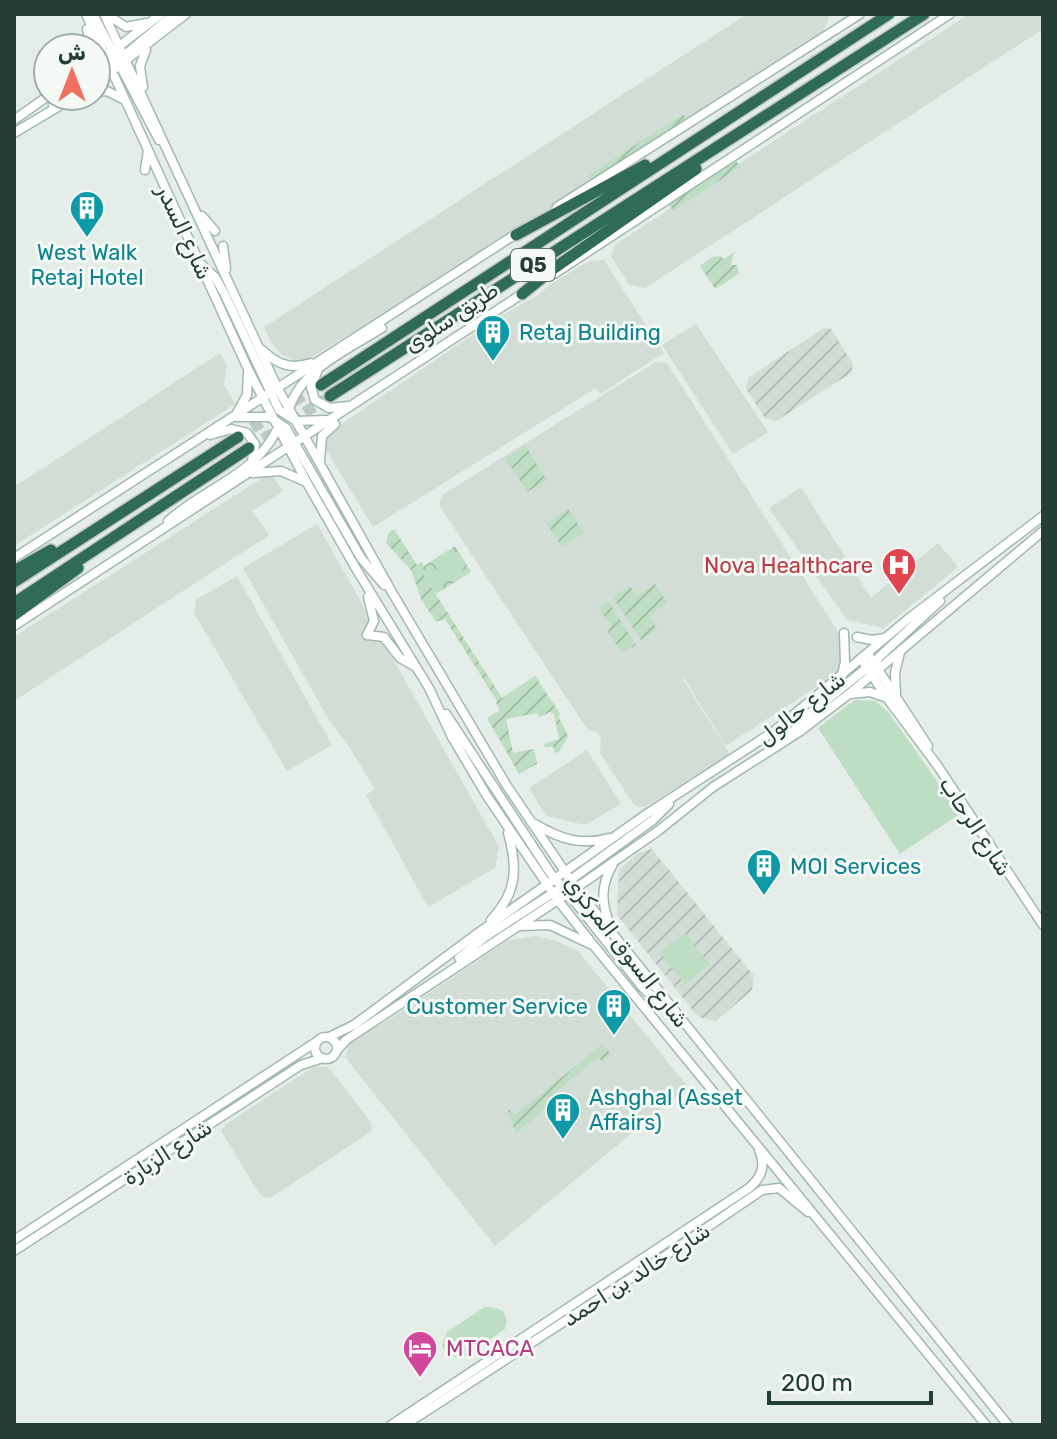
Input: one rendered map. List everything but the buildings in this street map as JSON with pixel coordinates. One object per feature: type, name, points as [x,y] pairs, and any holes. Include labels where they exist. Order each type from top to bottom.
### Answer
[{"type":"highway","name":"طريق سلوى","points":[[321,385],[889,14]]},
{"type":"highway","name":"طريق سلوى","points":[[330,396],[924,14]]},
{"type":"highway","points":[[522,294],[694,171],[736,135]]},
{"type":"highway","points":[[516,235],[682,148]]},
{"type":"highway","points":[[14,582],[238,437]]},
{"type":"highway","points":[[14,603],[249,448]]},
{"type":"highway","points":[[14,571],[95,530]]},
{"type":"highway","points":[[14,615],[65,580],[103,545]]},
{"type":"main road","name":"شارع السدر","points":[[83,14],[147,103],[258,347],[270,394],[284,420],[305,437]]},
{"type":"main road","points":[[93,14],[152,131],[171,157]]},
{"type":"main road","name":"شارع السدر","points":[[105,14],[126,101],[248,369],[270,394],[284,420],[292,446]]},
{"type":"main road","points":[[105,14],[126,27],[151,22]]},
{"type":"main road","points":[[112,65],[161,14]]},
{"type":"main road","name":"طريق سلوى","points":[[321,364],[386,325],[420,298],[516,235],[860,14]]},
{"type":"main road","name":"طريق سلوى","points":[[14,626],[156,533],[179,511],[292,446],[950,14]]},
{"type":"main road","points":[[112,64],[175,18],[187,17]]},
{"type":"main road","points":[[112,61],[148,45],[175,18]]},
{"type":"main road","points":[[147,103],[140,71],[148,45]]},
{"type":"main road","points":[[112,94],[126,101]]},
{"type":"main road","points":[[16,133],[44,112]]},
{"type":"main road","points":[[16,133],[53,112]]},
{"type":"main road","points":[[145,170],[148,149]]},
{"type":"main road","points":[[196,210],[215,231]]},
{"type":"main road","points":[[223,246],[228,282]]},
{"type":"main road","points":[[199,262],[215,277],[270,394]]},
{"type":"main road","points":[[258,347],[286,366],[321,364]]},
{"type":"main road","points":[[14,558],[321,364]]},
{"type":"main road","points":[[321,364],[311,387],[318,403],[334,408],[358,403]]},
{"type":"main road","points":[[249,470],[264,453],[284,420],[300,385],[321,364]]},
{"type":"main road","points":[[232,418],[247,395],[248,369]]},
{"type":"main road","points":[[320,465],[319,448],[324,433],[367,403],[372,394]]},
{"type":"main road","points":[[232,418],[255,416],[317,422],[335,417]]},
{"type":"main road","points":[[203,437],[231,429],[247,433],[256,448],[249,470]]},
{"type":"main road","name":"شارع السوق المركزي","points":[[305,437],[393,594],[530,821],[576,888],[1008,1425]]},
{"type":"main road","points":[[292,446],[361,558],[393,594]]},
{"type":"main road","name":"شارع السوق المركزي","points":[[292,446],[307,483],[429,688],[458,748],[505,825],[558,889],[594,946],[986,1425]]},
{"type":"main road","points":[[249,470],[283,471],[307,483]]},
{"type":"main road","name":"شارع حالول","points":[[558,889],[568,876],[618,835],[773,732],[893,634],[910,614],[957,583],[1043,516]]},
{"type":"main road","points":[[1009,541],[1019,526]]},
{"type":"main road","name":"شارع حالول","points":[[576,888],[713,787],[781,744],[849,694],[872,669],[900,650],[1043,531]]},
{"type":"main road","points":[[355,567],[374,615],[367,635],[384,637],[400,658],[416,667]]},
{"type":"main road","points":[[781,744],[809,714],[872,669],[957,583]]},
{"type":"main road","points":[[842,676],[844,633]]},
{"type":"main road","points":[[857,637],[877,640],[893,634]]},
{"type":"main road","points":[[849,694],[870,692],[891,696],[900,650]]},
{"type":"main road","name":"شارع الرحاب","points":[[865,657],[1043,925]]},
{"type":"main road","points":[[429,688],[558,889],[650,996],[682,1022]]},
{"type":"main road","points":[[568,876],[653,820],[684,790]]},
{"type":"main road","points":[[530,821],[571,841],[593,842],[618,835]]},
{"type":"main road","points":[[478,933],[502,908],[513,887],[515,866],[505,825]]},
{"type":"main road","points":[[616,860],[602,892],[605,910],[616,937]]},
{"type":"main road","points":[[558,889],[515,927],[346,1040],[333,1057],[323,1058],[316,1052],[316,1042],[320,1038],[354,1025],[478,933],[558,889],[576,888]]},
{"type":"main road","points":[[444,973],[474,945],[558,889]]},
{"type":"main road","points":[[515,927],[550,925],[594,946]]},
{"type":"main road","points":[[329,1037],[337,1043],[338,1049]]},
{"type":"main road","name":"شارع الزبارة","points":[[14,1240],[316,1042]]},
{"type":"main road","name":"شارع الزبارة","points":[[14,1251],[301,1065],[323,1058]]},
{"type":"main road","name":"شارع خالد بن احمد","points":[[391,1425],[749,1188],[760,1177],[763,1167],[751,1135]]},
{"type":"main road","name":"شارع خالد بن احمد","points":[[405,1425],[762,1190],[776,1187],[785,1191],[824,1225]]},
{"type":"shaded area","points":[[747,14],[827,14],[829,18],[821,36],[437,282],[307,360],[297,361],[282,355],[271,342],[264,327]]},
{"type":"shaded area","points":[[969,14],[1043,14],[1043,29],[645,288],[629,285],[611,256],[616,244]]},
{"type":"shaded area","points":[[604,260],[664,353],[600,394],[596,388],[373,527],[324,446],[327,434],[551,284],[589,261]]},
{"type":"shaded area","points":[[696,324],[768,432],[733,454],[662,345]]},
{"type":"shaded area","points":[[824,328],[831,329],[853,364],[851,373],[776,421],[765,418],[746,389],[748,378]]},
{"type":"shaded area","points":[[220,353],[227,366],[224,385],[235,404],[14,546],[14,487]]},
{"type":"shaded area","points":[[656,362],[667,363],[840,635],[840,671],[726,746],[683,677],[665,688],[682,678],[730,754],[647,806],[640,807],[634,805],[600,753],[601,737],[597,732],[588,730],[439,505],[442,495]]},
{"type":"shaded area","points":[[270,473],[283,491],[252,511],[269,535],[14,701],[14,637]]},
{"type":"shaded area","points":[[801,487],[871,598],[938,543],[958,567],[884,628],[847,620],[769,508]]},
{"type":"shaded area","points":[[317,524],[499,847],[495,868],[428,907],[366,795],[375,789],[330,722],[243,568]]},
{"type":"shaded area","points":[[237,576],[332,745],[287,771],[194,613],[196,600]]},
{"type":"shaded area","points":[[587,750],[621,804],[585,825],[546,816],[529,788]]},
{"type":"shaded area","points":[[652,849],[754,976],[752,990],[716,1021],[698,1017],[617,915],[619,870],[638,853]]},
{"type":"shaded area","points":[[535,936],[557,941],[579,952],[688,1087],[495,1246],[345,1057],[350,1041],[390,1019],[507,941]]},
{"type":"shaded area","points":[[315,1066],[328,1067],[371,1122],[372,1131],[270,1198],[261,1196],[221,1131],[226,1124]]},
{"type":"green space","points":[[683,114],[688,121],[592,179],[589,175]]},
{"type":"green space","points":[[735,159],[740,167],[673,211],[669,205]]},
{"type":"green space","points":[[734,252],[731,265],[737,265],[739,274],[715,289],[700,266],[712,257],[724,259]]},
{"type":"green space","points":[[525,445],[547,480],[527,492],[505,458]]},
{"type":"green space","points":[[568,509],[584,533],[562,547],[546,523]]},
{"type":"green space","points":[[394,529],[502,698],[535,676],[561,715],[558,716],[568,736],[559,752],[555,753],[553,746],[545,748],[544,744],[559,739],[554,714],[550,712],[539,717],[537,713],[506,719],[513,753],[534,749],[537,764],[519,774],[487,718],[500,710],[497,701],[445,619],[436,622],[421,599],[411,570],[386,543],[388,534]]},
{"type":"green space","points":[[455,546],[471,572],[436,594],[416,565],[422,562],[424,566]]},
{"type":"green space","points":[[655,584],[667,603],[649,615],[657,629],[641,640],[613,597],[630,586],[636,596]]},
{"type":"green space","points":[[608,601],[636,645],[622,653],[608,632],[610,625],[598,607]]},
{"type":"green space","points":[[855,700],[875,701],[889,713],[960,814],[900,854],[818,728]]},
{"type":"green space","points":[[685,933],[710,964],[685,984],[660,953]]},
{"type":"green space","points":[[603,1044],[611,1054],[602,1061],[598,1057],[546,1100],[550,1105],[516,1133],[507,1109],[516,1114]]},
{"type":"green space","points":[[485,1307],[495,1308],[505,1315],[505,1329],[463,1358],[448,1356],[442,1345],[447,1332]]},
{"type":"tunnel","points":[[238,437],[320,385]]},
{"type":"tunnel","points":[[249,448],[326,399]]},
{"type":"place","name":"West Walk Retaj Hotel","points":[[87,239]]},
{"type":"place","name":"Retaj Building","points":[[493,363]]},
{"type":"place","name":"Nova Healthcare","points":[[899,596]]},
{"type":"place","name":"MOI Services","points":[[764,897]]},
{"type":"place","name":"Customer Service","points":[[614,1037]]},
{"type":"place","name":"Ashghal (Asset Affairs)","points":[[563,1141]]},
{"type":"place","name":"MTCACA","points":[[420,1379]]}]
